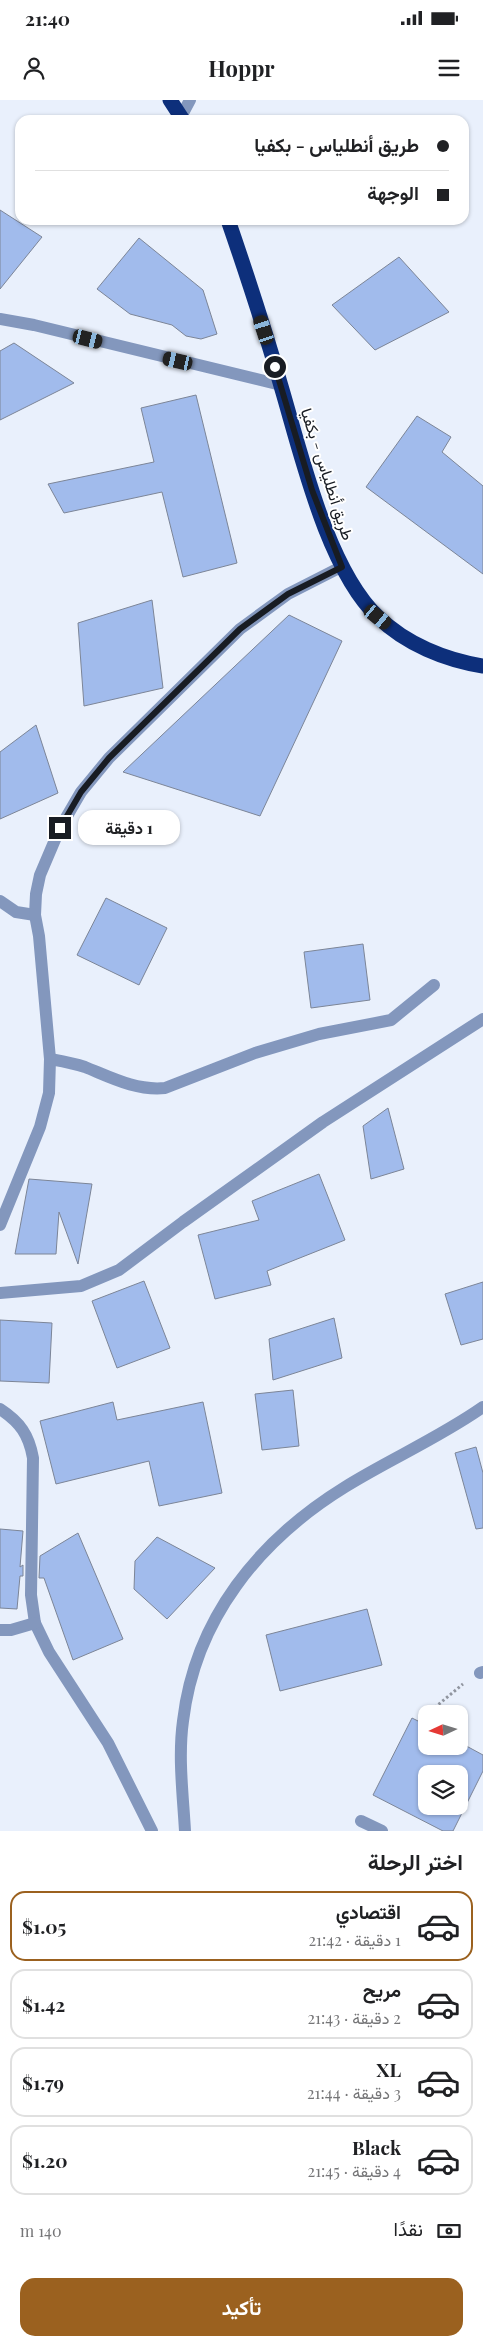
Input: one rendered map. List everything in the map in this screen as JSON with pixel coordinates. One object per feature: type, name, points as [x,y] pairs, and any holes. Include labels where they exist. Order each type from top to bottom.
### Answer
[{"type":"highway","points":[[170,100],[179,115]]},
{"type":"highway","name":"طريق أنطلياس - بكفيا","points":[[230,225],[281,385],[312,490],[342,567],[358,594],[378,617],[399,634],[418,646],[448,657],[483,666]]},
{"type":"street","points":[[184,115],[190,100]]},
{"type":"street","points":[[0,319],[34,325],[281,385]]},
{"type":"street","points":[[0,1225],[46,1110],[50,1059],[39,936],[35,914],[36,894],[40,875],[60,828],[81,792],[109,758],[240,629],[288,594],[342,567]]},
{"type":"street","points":[[0,901],[16,912],[35,914]]},
{"type":"street","points":[[50,1059],[82,1066],[134,1086],[156,1089],[165,1088],[262,1050],[319,1034],[391,1020],[434,984]]},
{"type":"street","points":[[0,1293],[81,1286],[119,1270],[323,1122],[483,1019]]},
{"type":"street","points":[[185,1831],[181,1757],[183,1722],[189,1686],[199,1652],[213,1620],[232,1590],[253,1562],[308,1511],[346,1486],[483,1407]]},
{"type":"street","points":[[0,1409],[13,1417],[23,1428],[30,1442],[33,1458],[31,1595],[35,1623],[48,1652],[108,1743],[152,1831]]},
{"type":"street","points":[[0,1630],[12,1630],[35,1623]]},
{"type":"street","points":[[360,1821],[382,1831]]},
{"type":"path","points":[[438,1705],[482,1672]]},
{"type":"building","points":[[0,210],[15,220],[15,225],[23,225],[42,237],[0,289]]},
{"type":"building","points":[[139,238],[203,290],[217,334],[201,339],[186,336],[172,325],[130,314],[97,289]]},
{"type":"building","points":[[399,257],[449,312],[375,350],[332,305]]},
{"type":"building","points":[[14,343],[74,383],[0,420],[0,351]]},
{"type":"building","points":[[196,395],[237,563],[183,577],[162,492],[64,513],[48,484],[154,462],[141,408]]},
{"type":"building","points":[[417,416],[451,437],[442,452],[483,486],[483,574],[366,487]]},
{"type":"building","points":[[152,600],[163,688],[84,706],[78,623]]},
{"type":"building","points":[[289,615],[342,641],[260,816],[123,772]]},
{"type":"building","points":[[36,725],[58,793],[0,819],[0,752]]},
{"type":"building","points":[[106,898],[167,928],[139,985],[77,955]]},
{"type":"building","points":[[363,944],[370,1000],[311,1008],[304,952]]},
{"type":"building","points":[[388,1108],[404,1169],[371,1179],[363,1126]]},
{"type":"building","points":[[319,1174],[345,1240],[267,1271],[271,1285],[215,1299],[198,1235],[259,1220],[252,1201]]},
{"type":"building","points":[[29,1179],[92,1184],[78,1264],[59,1212],[56,1254],[15,1254]]},
{"type":"building","points":[[144,1281],[170,1348],[117,1368],[92,1301]]},
{"type":"building","points":[[483,1282],[483,1339],[461,1345],[445,1294]]},
{"type":"building","points":[[334,1318],[342,1358],[273,1380],[269,1339]]},
{"type":"building","points":[[0,1320],[52,1323],[49,1383],[0,1381]]},
{"type":"building","points":[[293,1390],[299,1446],[262,1450],[255,1394]]},
{"type":"building","points":[[113,1402],[117,1420],[203,1402],[222,1493],[159,1506],[149,1461],[56,1484],[40,1421]]},
{"type":"building","points":[[476,1447],[483,1473],[483,1528],[476,1529],[455,1453]]},
{"type":"building","points":[[0,1529],[23,1531],[20,1567],[23,1565],[23,1576],[20,1576],[17,1609],[0,1608]]},
{"type":"building","points":[[78,1533],[123,1639],[73,1660],[44,1578],[39,1578],[40,1556]]},
{"type":"building","points":[[157,1537],[215,1568],[167,1619],[134,1589],[135,1561]]},
{"type":"building","points":[[367,1609],[382,1665],[280,1691],[266,1635]]},
{"type":"building","points":[[412,1718],[418,1721],[418,1755],[468,1755],[468,1747],[483,1755],[483,1771],[468,1801],[468,1765],[418,1765],[418,1815],[461,1815],[453,1831],[443,1831],[373,1795]]},
{"type":"route","points":[[60,828],[81,792],[109,758],[240,629],[288,594],[314,579],[342,567],[312,490],[275,367]]}]
